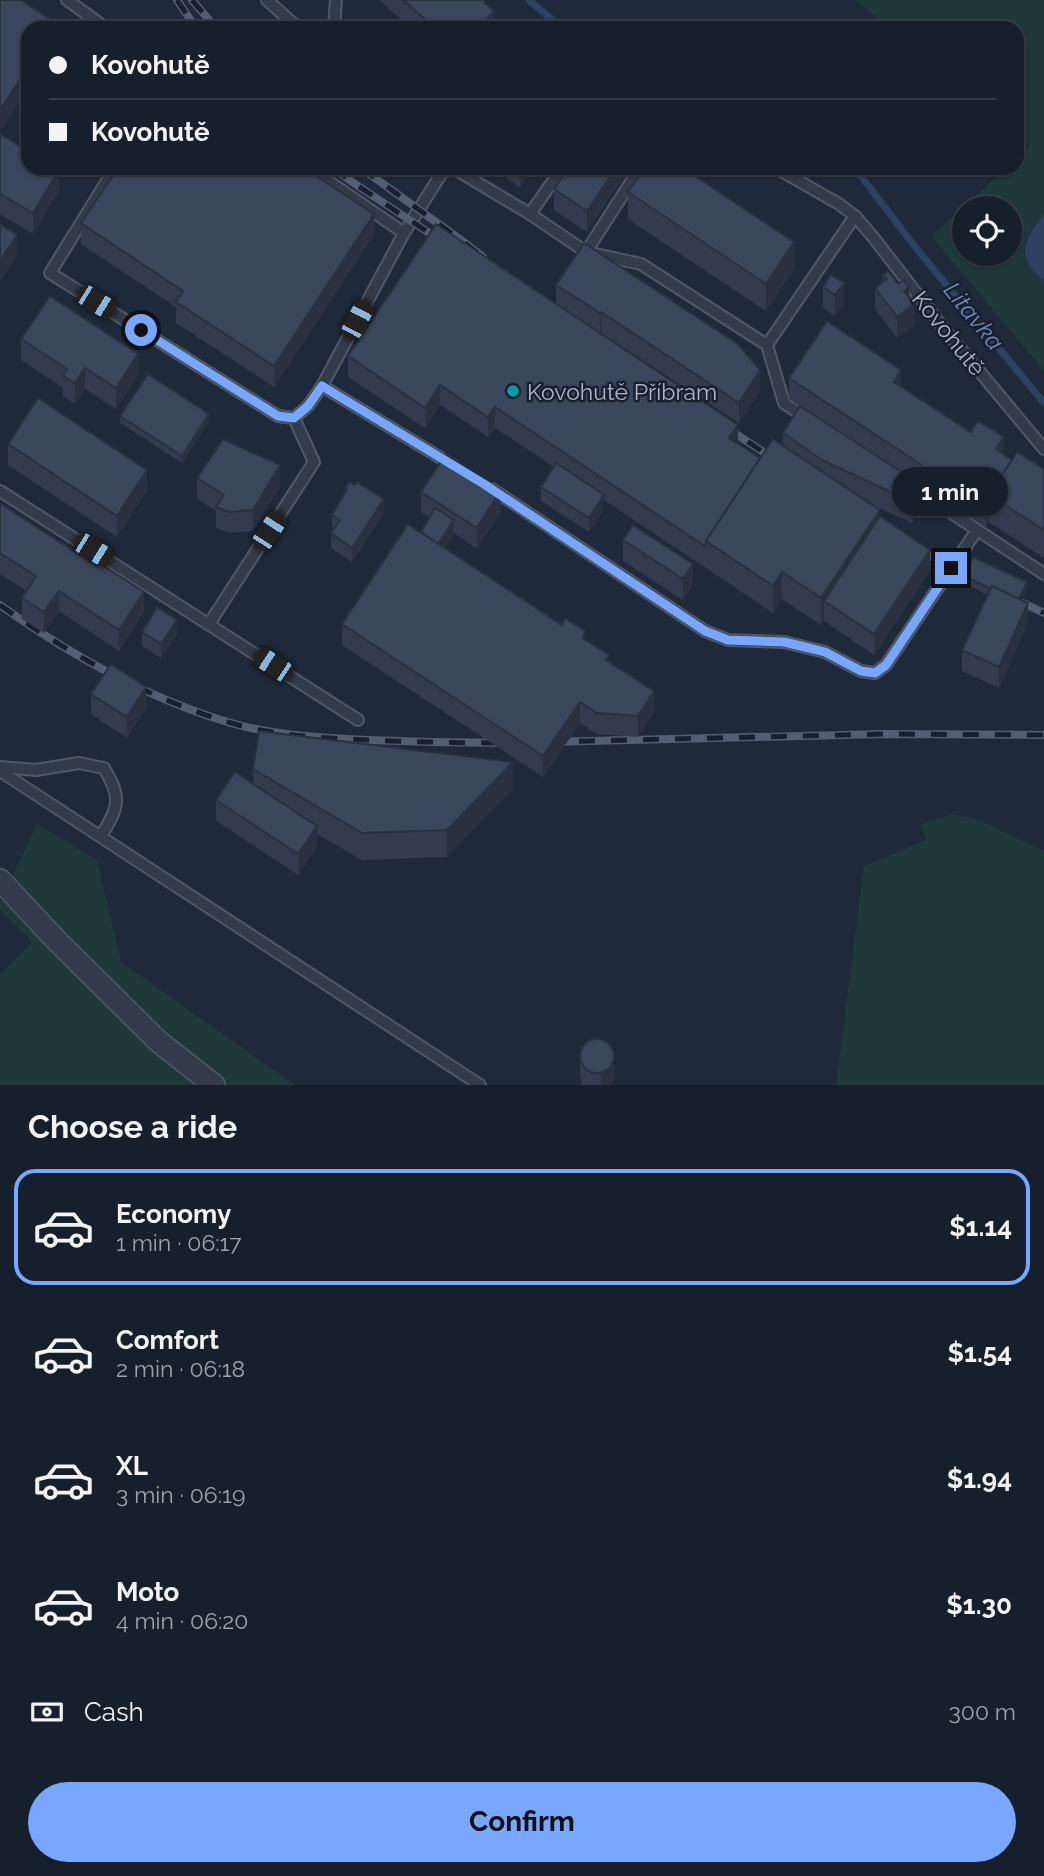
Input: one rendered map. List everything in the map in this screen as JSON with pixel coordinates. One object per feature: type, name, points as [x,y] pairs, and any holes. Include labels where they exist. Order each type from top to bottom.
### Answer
[{"type":"street","points":[[0,880],[159,1042],[214,1085]]},
{"type":"lane","points":[[66,0],[96,21]]},
{"type":"lane","points":[[267,0],[290,21]]},
{"type":"lane","points":[[334,21],[336,0]]},
{"type":"lane","points":[[111,175],[50,273],[278,416],[294,418],[308,406],[322,386],[404,233],[441,175]]},
{"type":"lane","points":[[319,175],[404,233]]},
{"type":"lane","points":[[465,175],[586,252],[641,264],[767,345],[784,403],[818,426]]},
{"type":"lane","points":[[530,214],[557,175]]},
{"type":"lane","points":[[586,252],[636,175]]},
{"type":"lane","name":"Kovohutě","points":[[788,175],[855,216],[1044,449]]},
{"type":"lane","points":[[767,345],[855,216]]},
{"type":"lane","points":[[322,386],[461,470]]},
{"type":"lane","points":[[209,624],[314,462],[294,418]]},
{"type":"lane","points":[[897,478],[1044,574]]},
{"type":"lane","points":[[484,484],[705,631],[728,640],[795,644],[825,652],[861,671],[875,673],[886,665],[977,530]]},
{"type":"lane","points":[[0,491],[358,720]]},
{"type":"lane","points":[[0,769],[36,769],[79,763],[104,768],[115,787],[116,813],[101,836]]},
{"type":"lane","points":[[0,769],[480,1085]]},
{"type":"green space","points":[[855,0],[1044,0],[1044,214],[1030,234],[1024,249],[1028,263],[1044,281],[1044,371],[956,266],[1022,266],[1022,196],[976,196],[999,175],[1024,175],[1024,152],[1030,146],[1024,141],[1024,21],[880,21]]},
{"type":"green space","points":[[952,217],[952,261],[931,236]]},
{"type":"green space","points":[[951,814],[981,820],[1044,851],[1044,1085],[836,1085],[864,866],[926,840],[921,824]]},
{"type":"green space","points":[[37,824],[97,860],[121,962],[295,1085],[0,1085],[0,975],[32,942],[0,910],[0,902]]},
{"type":"water","points":[[1044,214],[1044,281],[1028,263],[1025,248]]},
{"type":"building","points":[[0,0],[21,0],[52,21],[21,21],[21,83],[19,81],[0,110]]},
{"type":"building","points":[[403,0],[482,0],[494,11],[485,21],[427,21]]},
{"type":"building","points":[[0,134],[21,147],[21,175],[56,175],[33,213],[0,194]]},
{"type":"building","points":[[113,175],[315,175],[374,214],[274,366],[176,302],[183,291],[81,223]]},
{"type":"building","points":[[563,175],[611,175],[587,211],[554,189]]},
{"type":"building","points":[[639,175],[694,175],[794,242],[766,284],[628,192]]},
{"type":"building","points":[[0,224],[17,235],[0,261]]},
{"type":"building","name":"Kovohutě Příbram","points":[[436,224],[738,425],[729,438],[760,458],[706,541],[706,547],[495,407],[488,417],[440,385],[425,408],[348,356]]},
{"type":"building","points":[[584,243],[738,344],[760,370],[739,403],[556,285]]},
{"type":"building","points":[[888,271],[898,284],[904,280],[909,287],[904,291],[914,304],[897,317],[875,288],[887,279],[883,275]]},
{"type":"building","points":[[831,275],[844,283],[835,295],[823,287]]},
{"type":"building","points":[[50,296],[138,354],[116,388],[85,368],[75,383],[63,376],[67,369],[21,339]]},
{"type":"building","points":[[827,321],[901,370],[894,382],[971,432],[978,421],[1004,437],[996,449],[1012,460],[989,495],[986,507],[789,378]]},
{"type":"building","points":[[148,374],[209,414],[182,456],[120,416]]},
{"type":"building","points":[[38,398],[147,470],[117,516],[8,444]]},
{"type":"building","points":[[800,406],[921,485],[912,502],[822,460],[783,433]]},
{"type":"building","points":[[223,439],[280,465],[253,510],[229,512],[216,507],[224,495],[197,478]]},
{"type":"building","points":[[773,439],[880,510],[821,598],[782,572],[773,586],[706,541]]},
{"type":"building","points":[[1017,452],[1044,469],[1044,530],[989,495]]},
{"type":"building","points":[[446,454],[501,490],[477,528],[421,492]]},
{"type":"building","points":[[556,463],[604,495],[589,518],[541,487]]},
{"type":"building","points":[[349,482],[355,485],[357,482],[384,499],[352,548],[331,533],[340,520],[332,515]]},
{"type":"building","points":[[0,503],[97,566],[99,563],[144,592],[119,630],[59,591],[44,612],[22,598],[36,576],[0,553]]},
{"type":"building","points":[[435,508],[454,520],[438,544],[421,532]]},
{"type":"building","points":[[880,516],[930,550],[874,634],[824,601]]},
{"type":"building","points":[[408,524],[562,625],[565,618],[585,631],[583,638],[609,655],[606,660],[654,691],[638,716],[597,713],[580,702],[543,756],[342,624]]},
{"type":"building","points":[[633,525],[693,564],[683,579],[623,540]]},
{"type":"building","points":[[973,557],[1027,582],[1019,599],[964,576]]},
{"type":"building","points":[[992,586],[1028,603],[999,667],[962,650]]},
{"type":"building","points":[[157,607],[177,620],[161,644],[142,632]]},
{"type":"building","points":[[111,664],[146,687],[127,717],[91,694]]},
{"type":"building","points":[[259,731],[513,762],[447,830],[362,833],[253,769]]},
{"type":"building","points":[[235,772],[317,826],[298,854],[216,800]]},
{"type":"building","points":[[597,1039],[609,1044],[614,1056],[609,1068],[597,1073],[585,1068],[580,1056],[585,1044]]},
{"type":"waterway","name":"Litavka","points":[[529,0],[554,21]]},
{"type":"waterway","name":"Litavka","points":[[859,175],[1044,403]]},
{"type":"railway","points":[[177,0],[191,21]]},
{"type":"railway","points":[[192,0],[210,21]]},
{"type":"railway","points":[[343,175],[446,244]]},
{"type":"railway","points":[[371,175],[483,257]]},
{"type":"railway","points":[[721,424],[780,463]]},
{"type":"railway","points":[[913,546],[981,583]]},
{"type":"railway","points":[[1012,598],[1044,613]]},
{"type":"railway","points":[[0,605],[56,642],[116,676],[178,705],[242,726],[336,738],[512,743]]},
{"type":"railway","points":[[547,742],[884,734],[1044,735]]},
{"type":"place","name":"Kovohutě Příbram","points":[[513,391]]},
{"type":"route","points":[[141,330],[278,416],[294,418],[308,406],[322,386],[484,484],[705,631],[728,640],[784,642],[825,652],[861,671],[875,673],[886,665],[951,568]]}]
